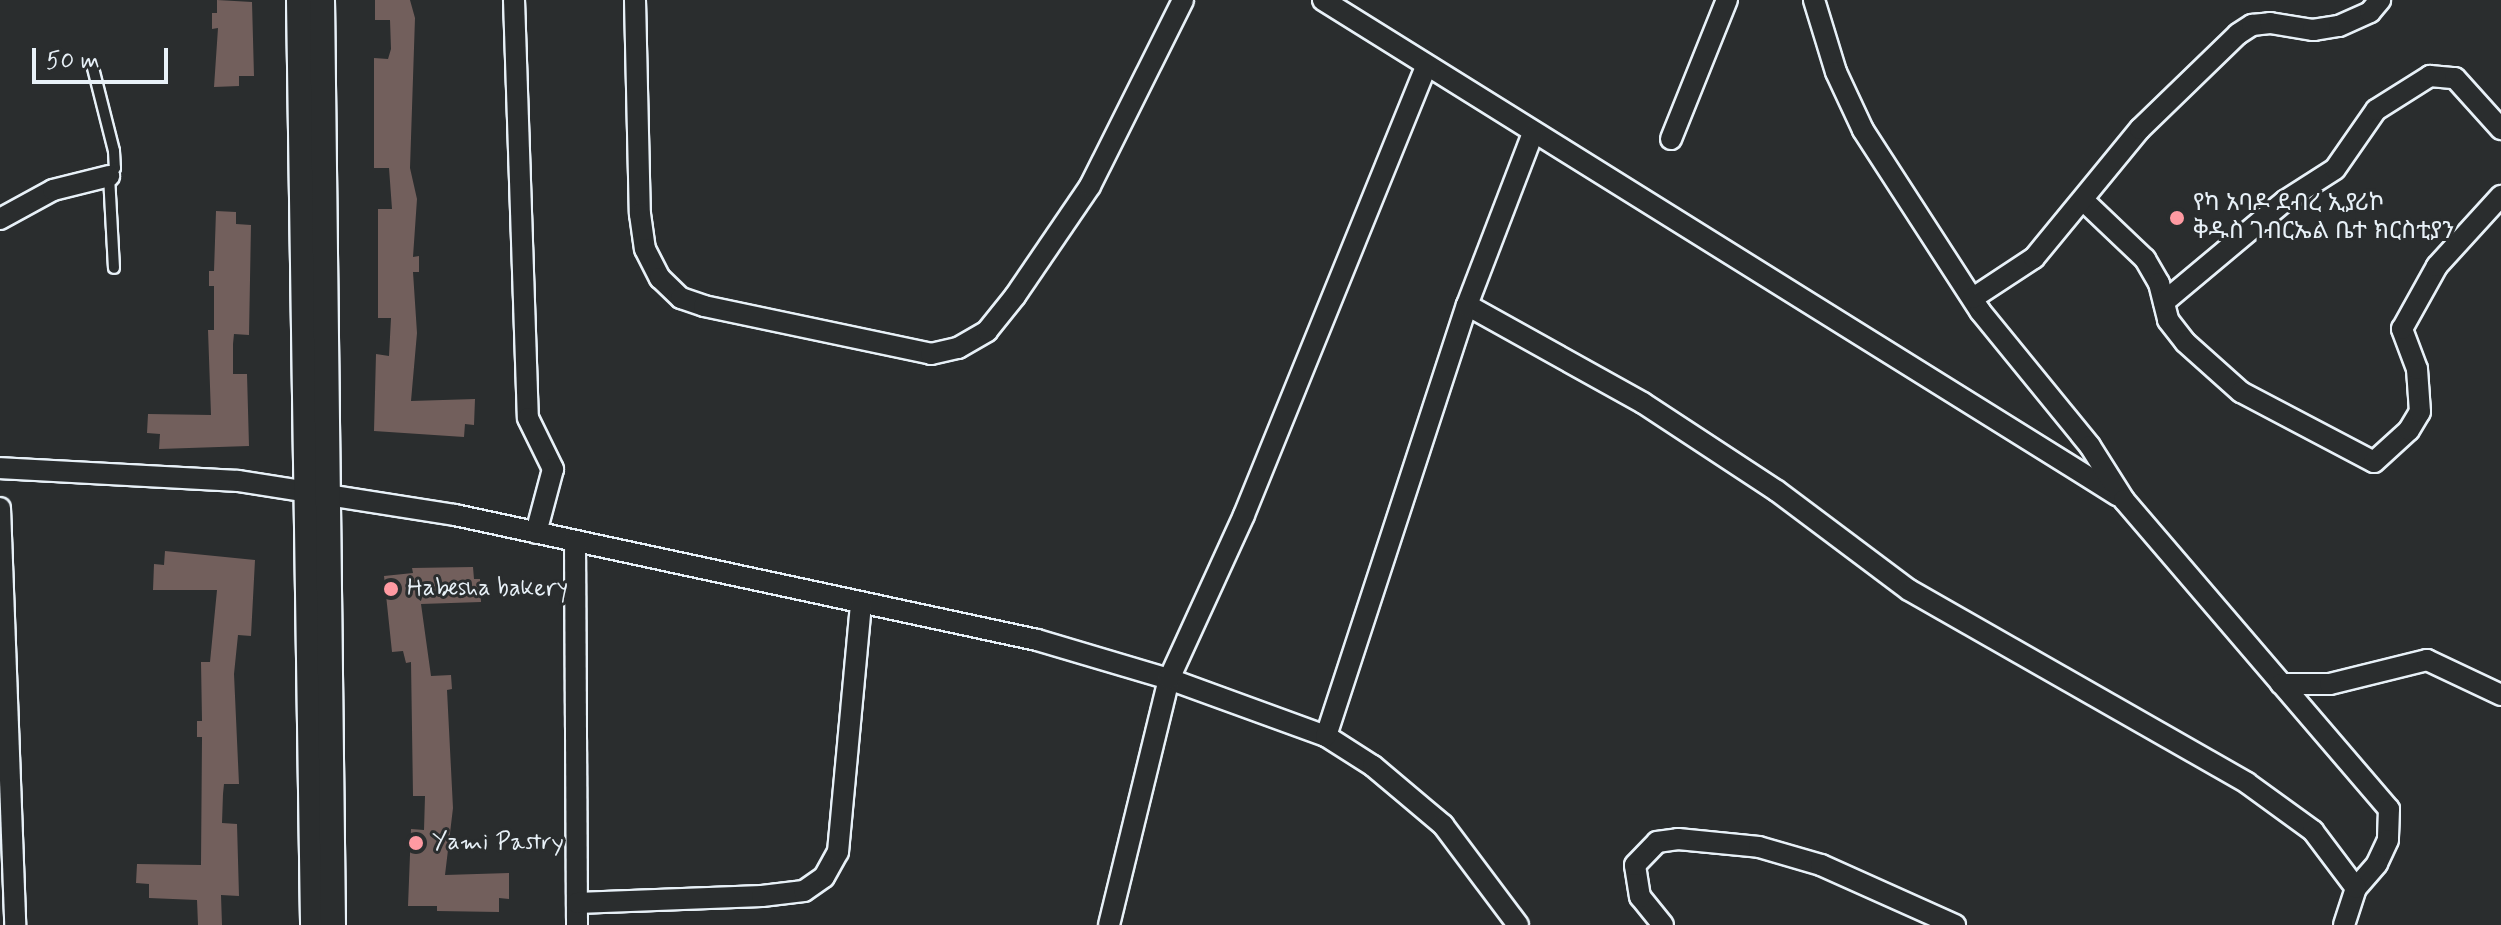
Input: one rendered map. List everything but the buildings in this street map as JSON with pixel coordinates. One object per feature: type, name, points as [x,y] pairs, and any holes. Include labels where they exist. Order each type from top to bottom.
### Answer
[{"type":"street","points":[[299,0],[333,925]]},
{"type":"street","points":[[313,925],[322,0]]},
{"type":"street","points":[[514,0],[528,418],[553,469],[536,533]]},
{"type":"street","points":[[635,0],[640,214],[645,249],[660,278],[681,298],[704,306],[931,354],[958,348],[987,331],[1015,296],[1090,186],[1183,0]]},
{"type":"street","points":[[1323,0],[2124,500]]},
{"type":"street","points":[[1671,139],[1727,0]]},
{"type":"street","points":[[1814,0],[1836,72],[1863,130],[1973,298],[2090,446],[2124,500],[2389,809],[2388,840],[2377,864],[2356,888],[2344,925]]},
{"type":"street","points":[[1973,298],[2034,258],[2140,129],[2238,34],[2252,25],[2270,23],[2313,30],[2339,26],[2370,12],[2380,0]]},
{"type":"street","points":[[1109,925],[1169,679],[1244,515],[1426,66]]},
{"type":"street","points":[[2164,302],[2285,201],[2335,169],[2376,110],[2430,76],[2455,78],[2501,129]]},
{"type":"street","points":[[1326,736],[1467,305],[1533,133]]},
{"type":"street","points":[[0,219],[53,190],[109,176]]},
{"type":"street","points":[[2083,200],[2145,259],[2164,302],[2168,320],[2185,342],[2241,392],[2374,462],[2409,430],[2420,412],[2417,369],[2402,329],[2437,266],[2501,196]]},
{"type":"street","points":[[1467,305],[1643,403],[1777,491],[1909,590],[2247,783],[2313,831],[2356,888]]},
{"type":"street","points":[[0,468],[151,473],[319,494],[536,533],[1037,640],[1169,679],[1326,736],[1421,802],[1475,864],[1518,925]]},
{"type":"street","points":[[0,508],[15,925]]},
{"type":"street","points":[[575,541],[577,925]]},
{"type":"street","points":[[577,903],[762,896],[804,891],[824,877],[838,852],[861,603]]},
{"type":"street","points":[[2281,684],[2330,684],[2427,660],[2501,695]]},
{"type":"street","points":[[1663,925],[1640,897],[1635,865],[1657,842],[1678,839],[1759,847],[1821,865],[1955,925]]},
{"type":"lane","points":[[92,64],[114,151],[115,168],[109,176],[114,268]]},
{"type":"place","name":"የካ አባዶ ደብረ ኢያሪኮ ቅዱስ ገብርኤል ቤተ ክርስቲያን","points":[[2177,218]]},
{"type":"place","name":"Habesha bakery","points":[[391,589]]},
{"type":"place","name":"Yami Pastry","points":[[416,843]]}]
